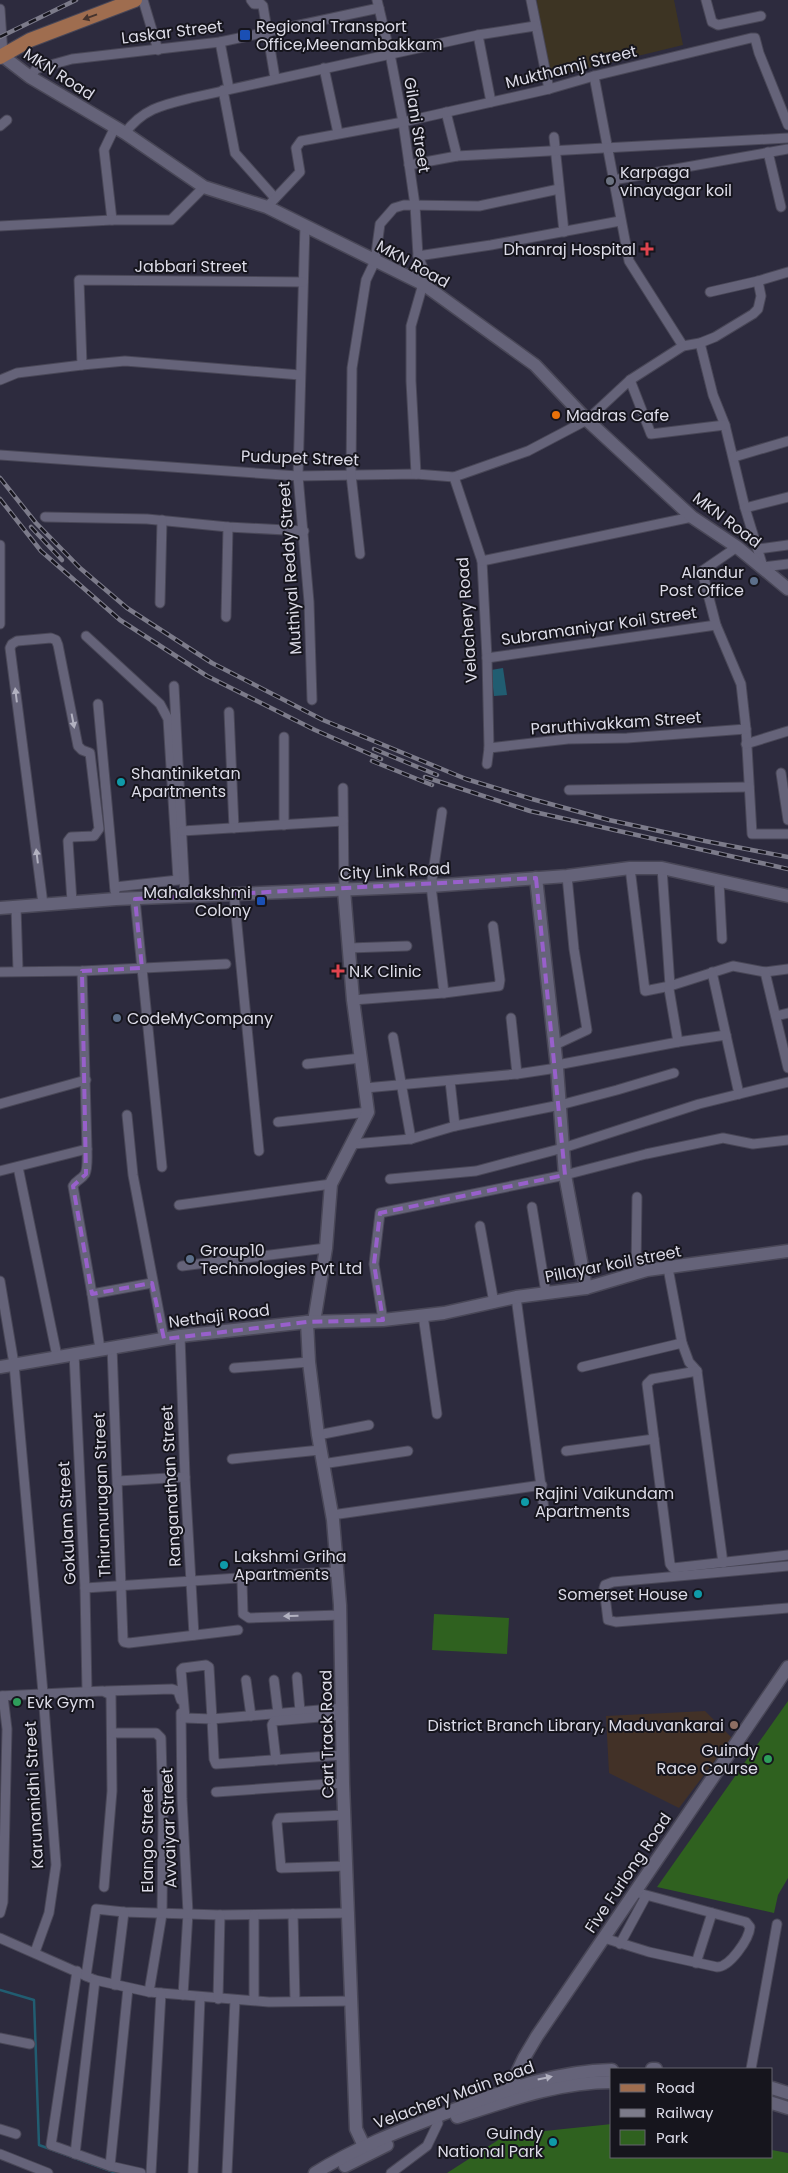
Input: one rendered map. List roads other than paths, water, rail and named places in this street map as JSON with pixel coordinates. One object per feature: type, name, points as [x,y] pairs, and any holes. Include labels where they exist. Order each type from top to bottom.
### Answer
[{"type":"main road","points":[[1,56],[30,40],[135,0]]},
{"type":"street","points":[[143,0],[158,50]]},
{"type":"street","points":[[251,0],[254,4],[263,5],[275,78]]},
{"type":"street","points":[[531,0],[549,89]]},
{"type":"street","points":[[706,0],[712,22],[718,24],[761,16]]},
{"type":"street","name":"Laskar Street","points":[[30,76],[36,69],[64,61],[220,42],[268,32],[378,4]]},
{"type":"street","name":"Gilani Street","points":[[378,4],[403,122],[415,205],[418,256],[423,268],[411,326],[411,380],[416,474]]},
{"type":"street","points":[[0,9],[1,56]]},
{"type":"street","points":[[112,220],[104,150],[120,130],[152,109],[275,78],[478,35],[535,26]]},
{"type":"street","points":[[478,35],[491,102]]},
{"type":"street","name":"Mukthamji Street","points":[[271,202],[301,171],[297,154],[300,141],[403,122],[549,89],[594,76],[753,38],[757,42],[788,125]]},
{"type":"street","points":[[220,42],[235,153],[271,202]]},
{"type":"street","name":"MKN Road","points":[[1,56],[30,76],[120,130],[204,187],[271,202],[305,225],[421,283],[535,365],[586,420],[692,517],[737,547],[788,589]]},
{"type":"street","points":[[324,68],[338,133]]},
{"type":"street","points":[[594,76],[629,261],[683,346],[700,343],[715,337],[753,314],[758,309],[761,296],[758,281]]},
{"type":"street","points":[[446,112],[457,156]]},
{"type":"street","points":[[554,137],[564,232]]},
{"type":"street","points":[[408,164],[457,156],[788,138]]},
{"type":"street","points":[[613,180],[788,150]]},
{"type":"street","points":[[768,152],[781,206]]},
{"type":"street","points":[[0,226],[112,220],[171,220],[204,187]]},
{"type":"street","points":[[360,554],[351,475],[352,368],[366,280],[375,261],[380,224],[394,208],[415,205],[479,206],[560,189]]},
{"type":"street","points":[[418,256],[620,221]]},
{"type":"street","name":"Muthiyal Reddy Street","points":[[305,225],[298,476],[304,531],[312,700]]},
{"type":"street","points":[[710,292],[788,272]]},
{"type":"street","name":"Jabbari Street","points":[[82,364],[79,280],[303,282]]},
{"type":"street","points":[[700,343],[713,395],[725,425],[745,508],[763,567],[788,564]]},
{"type":"street","name":"Pudupet Street","points":[[0,455],[298,476],[416,474],[454,477],[528,451],[586,420],[630,380],[683,346]]},
{"type":"street","points":[[0,380],[17,373],[82,364],[125,361],[300,375]]},
{"type":"street","points":[[630,380],[651,434],[725,425]]},
{"type":"street","points":[[734,457],[788,441]]},
{"type":"street","name":"Velachery Road","points":[[454,477],[482,561],[487,658],[489,748],[487,764]]},
{"type":"street","points":[[745,508],[788,498]]},
{"type":"street","points":[[45,517],[162,520],[228,527],[304,531]]},
{"type":"street","points":[[482,561],[692,517]]},
{"type":"street","points":[[160,603],[162,520]]},
{"type":"street","points":[[226,617],[228,527]]},
{"type":"street","points":[[0,545],[0,624]]},
{"type":"street","points":[[758,549],[788,545]]},
{"type":"street","points":[[737,547],[702,571],[716,625],[741,684],[746,729],[752,834],[788,834]]},
{"type":"street","name":"Subramaniyar Koil Street","points":[[487,658],[716,625]]},
{"type":"street","points":[[86,636],[160,704],[168,719],[178,880],[115,893],[98,704]]},
{"type":"street","points":[[43,904],[10,648],[17,641],[51,638],[56,640],[58,645],[78,746],[90,753],[99,829],[94,836],[71,838],[68,841],[72,902]]},
{"type":"street","points":[[174,686],[185,896]]},
{"type":"street","points":[[229,712],[234,828]]},
{"type":"street","name":"Paruthivakkam Street","points":[[489,748],[568,739],[627,738],[746,729]]},
{"type":"street","points":[[746,744],[788,731]]},
{"type":"street","points":[[284,737],[284,825]]},
{"type":"street","points":[[781,773],[788,820]]},
{"type":"street","points":[[569,790],[749,787]]},
{"type":"street","points":[[278,1122],[368,1112],[353,1000],[344,890],[343,788]]},
{"type":"street","points":[[442,812],[432,886],[444,993]]},
{"type":"street","points":[[182,831],[343,821]]},
{"type":"street","points":[[630,868],[645,991],[670,986],[733,966],[765,972],[788,969]]},
{"type":"street","name":"City Link Road","points":[[0,908],[72,902],[115,893],[135,898],[432,886],[567,876],[630,868],[662,868],[788,896]]},
{"type":"street","points":[[662,868],[669,989],[678,1042]]},
{"type":"street","points":[[555,1045],[587,1030],[574,949],[567,876]]},
{"type":"street","points":[[536,878],[555,1045],[565,1175],[586,1288]]},
{"type":"street","points":[[719,882],[722,939]]},
{"type":"street","points":[[234,894],[259,1151]]},
{"type":"street","points":[[135,898],[162,1167]]},
{"type":"street","points":[[16,907],[18,971]]},
{"type":"street","points":[[353,1000],[444,993],[499,986],[500,980],[493,926]]},
{"type":"street","points":[[349,948],[407,946]]},
{"type":"street","points":[[0,972],[82,971],[226,964]]},
{"type":"street","points":[[0,1171],[87,1149],[82,971]]},
{"type":"street","points":[[712,972],[739,1094]]},
{"type":"street","points":[[765,972],[788,1068]]},
{"type":"street","points":[[776,1016],[788,1013]]},
{"type":"street","points":[[511,1018],[517,1074]]},
{"type":"street","points":[[365,1088],[401,1083],[450,1081],[517,1074],[678,1042],[726,1035]]},
{"type":"street","points":[[393,1037],[411,1140]]},
{"type":"street","points":[[306,1064],[361,1058]]},
{"type":"street","points":[[353,1144],[411,1140],[455,1126],[560,1105],[674,1073]]},
{"type":"street","points":[[0,1104],[86,1080]]},
{"type":"street","points":[[450,1081],[455,1126]]},
{"type":"street","points":[[390,1179],[476,1171],[563,1148],[699,1104],[788,1082]]},
{"type":"street","name":"Cart Track Road","points":[[364,2146],[356,2129],[348,1866],[343,1783],[340,1615],[337,1572],[332,1516],[322,1464],[309,1362],[311,1322],[326,1248],[331,1184],[368,1112]]},
{"type":"street","points":[[127,1115],[133,1175],[164,1339]]},
{"type":"street","points":[[382,1320],[374,1264],[380,1213],[565,1175],[646,1154],[723,1138],[752,1144],[788,1140]]},
{"type":"street","name":"Thirumurugan Street","points":[[87,1149],[86,1172],[73,1186],[92,1294],[106,1348],[118,1481],[120,1585],[124,1642],[194,1635]]},
{"type":"street","points":[[18,1167],[57,1356]]},
{"type":"street","points":[[179,1205],[331,1184]]},
{"type":"street","points":[[636,1272],[637,1197]]},
{"type":"street","points":[[532,1207],[546,1293]]},
{"type":"street","points":[[480,1226],[494,1303]]},
{"type":"street","points":[[182,1266],[326,1248]]},
{"type":"street","name":"Pillayar koil street","points":[[444,1313],[516,1297],[586,1288],[636,1272],[788,1251]]},
{"type":"street","points":[[668,1268],[682,1343],[689,1362],[697,1371],[723,1563]]},
{"type":"street","name":"Karunanidhi Street","points":[[0,1282],[14,1364],[56,1865],[49,1913],[35,1952]]},
{"type":"street","points":[[92,1294],[152,1283]]},
{"type":"street","points":[[516,1297],[544,1509]]},
{"type":"street","name":"Nethaji Road","points":[[0,1367],[180,1336],[311,1322],[382,1320],[444,1313]]},
{"type":"street","points":[[423,1315],[436,1414]]},
{"type":"street","name":"Ranganathan Street","points":[[180,1336],[185,1477],[194,1635]]},
{"type":"street","points":[[582,1367],[682,1343]]},
{"type":"street","name":"Gokulam Street","points":[[74,1353],[85,1588],[87,1692]]},
{"type":"street","points":[[234,1368],[309,1362]]},
{"type":"street","points":[[697,1371],[648,1381],[647,1384],[671,1567],[788,1555]]},
{"type":"street","points":[[318,1435],[369,1425]]},
{"type":"street","points":[[566,1451],[654,1438]]},
{"type":"street","points":[[232,1459],[320,1450]]},
{"type":"street","points":[[322,1464],[408,1451]]},
{"type":"street","points":[[118,1481],[185,1477]]},
{"type":"street","points":[[332,1516],[542,1485]]},
{"type":"street","points":[[788,1566],[613,1582],[605,1585],[604,1588],[608,1620],[616,1622],[788,1608]]},
{"type":"street","points":[[337,1572],[246,1576],[242,1580],[243,1614],[249,1618],[340,1615]]},
{"type":"street","points":[[85,1588],[238,1578]]},
{"type":"street","points":[[194,1635],[238,1630]]},
{"type":"street","points":[[343,1711],[300,1711],[212,1719],[186,1718],[181,1670],[183,1668],[206,1665],[209,1667],[212,1719],[214,1759],[216,1764],[343,1755]]},
{"type":"street","name":"Five Furlong Road","points":[[503,2102],[524,2058],[604,1938],[640,1894],[788,1667]]},
{"type":"street","points":[[297,1677],[300,1711]]},
{"type":"street","points":[[246,1680],[251,1716]]},
{"type":"street","points":[[274,1680],[278,1713]]},
{"type":"street","name":"Avvaiyar Street","points":[[106,1691],[172,1689],[178,1691],[181,1700],[182,1799],[188,1913],[183,1995]]},
{"type":"street","points":[[0,1913],[2,1902],[7,1729],[2,1696],[106,1691],[111,1695],[113,1733],[112,1791],[104,1886]]},
{"type":"street","points":[[276,1760],[272,1725],[274,1721],[343,1711]]},
{"type":"street","name":"Elango Street","points":[[113,1733],[156,1733],[161,1738],[163,1814],[162,1914],[149,1992]]},
{"type":"street","points":[[216,1792],[343,1783]]},
{"type":"street","points":[[345,1815],[280,1818],[277,1823],[281,1868],[348,1866]]},
{"type":"street","points":[[604,1938],[620,1944],[696,1963],[724,1967],[749,1935],[750,1927],[746,1922],[640,1894],[620,1944]]},
{"type":"street","points":[[86,1976],[96,1910],[220,1915],[349,1913]]},
{"type":"street","points":[[115,1985],[124,1912]]},
{"type":"street","points":[[696,1963],[712,1913]]},
{"type":"street","points":[[293,1914],[295,2001]]},
{"type":"street","points":[[218,1999],[220,1915]]},
{"type":"street","points":[[254,1915],[254,2000]]},
{"type":"street","points":[[751,2068],[777,1924]]},
{"type":"street","points":[[0,1938],[95,1980],[149,1992],[235,2000],[352,2001]]},
{"type":"street","points":[[77,1971],[51,2146],[110,2166],[142,2173]]},
{"type":"street","points":[[75,2154],[95,1980]]},
{"type":"street","points":[[110,2166],[128,1988]]},
{"type":"street","points":[[151,2173],[161,1993]]},
{"type":"street","points":[[193,2173],[200,1998]]},
{"type":"street","points":[[227,2173],[235,2000]]},
{"type":"street","points":[[0,2038],[30,2044]]},
{"type":"street","name":"Velachery Main Road","points":[[315,2173],[364,2146],[527,2082],[589,2070],[610,2070]]},
{"type":"street","name":"Velachery Main Road","points":[[331,2173],[400,2138],[438,2123],[549,2089],[591,2082],[610,2082]]},
{"type":"street","points":[[773,2088],[788,2093]]},
{"type":"street","points":[[773,2103],[788,2108]]},
{"type":"street","points":[[390,2173],[427,2146],[438,2123]]},
{"type":"street","points":[[0,2129],[16,2134]]},
{"type":"street","points":[[0,2154],[48,2173]]},
{"type":"water","points":[[503,668],[507,695],[494,696],[491,670]]},
{"type":"waterway","points":[[0,1990],[34,2000],[39,2145],[116,2173]]},
{"type":"railway","points":[[0,37],[76,0]]},
{"type":"railway","points":[[0,478],[36,523],[80,568],[127,608],[212,663],[323,720],[466,779],[532,799],[609,820],[788,857]]},
{"type":"railway","points":[[0,499],[41,551],[120,620],[207,676],[315,730],[381,759]]},
{"type":"railway","points":[[31,527],[62,560]]},
{"type":"railway","points":[[374,749],[437,775]]},
{"type":"railway","points":[[372,761],[432,785]]},
{"type":"railway","points":[[425,777],[530,811],[788,869]]},
{"type":"place","name":"Regional Transport Office,Meenambakkam","points":[[245,35]]},
{"type":"place","name":"Karpaga vinayagar koil","points":[[610,181]]},
{"type":"place","name":"Dhanraj Hospital","points":[[647,249]]},
{"type":"place","name":"Madras Cafe","points":[[556,415]]},
{"type":"place","name":"Alandur Post Office","points":[[754,581]]},
{"type":"place","name":"Shantiniketan Apartments","points":[[121,782]]},
{"type":"place","name":"Mahalakshmi Colony","points":[[261,901]]},
{"type":"place","name":"N.K Clinic","points":[[338,971]]},
{"type":"place","name":"CodeMyCompany","points":[[117,1018]]},
{"type":"place","name":"Group10 Technologies Pvt Ltd","points":[[190,1259]]},
{"type":"place","name":"Rajini Vaikundam Apartments","points":[[525,1502]]},
{"type":"place","name":"Lakshmi Griha Apartments","points":[[224,1565]]},
{"type":"place","name":"Somerset House","points":[[698,1594]]},
{"type":"place","name":"Evk Gym","points":[[17,1702]]},
{"type":"place","name":"District Branch Library, Maduvankarai","points":[[734,1725]]},
{"type":"place","name":"Guindy Race Course","points":[[768,1759]]},
{"type":"place","name":"Guindy National Park","points":[[553,2142]]}]
